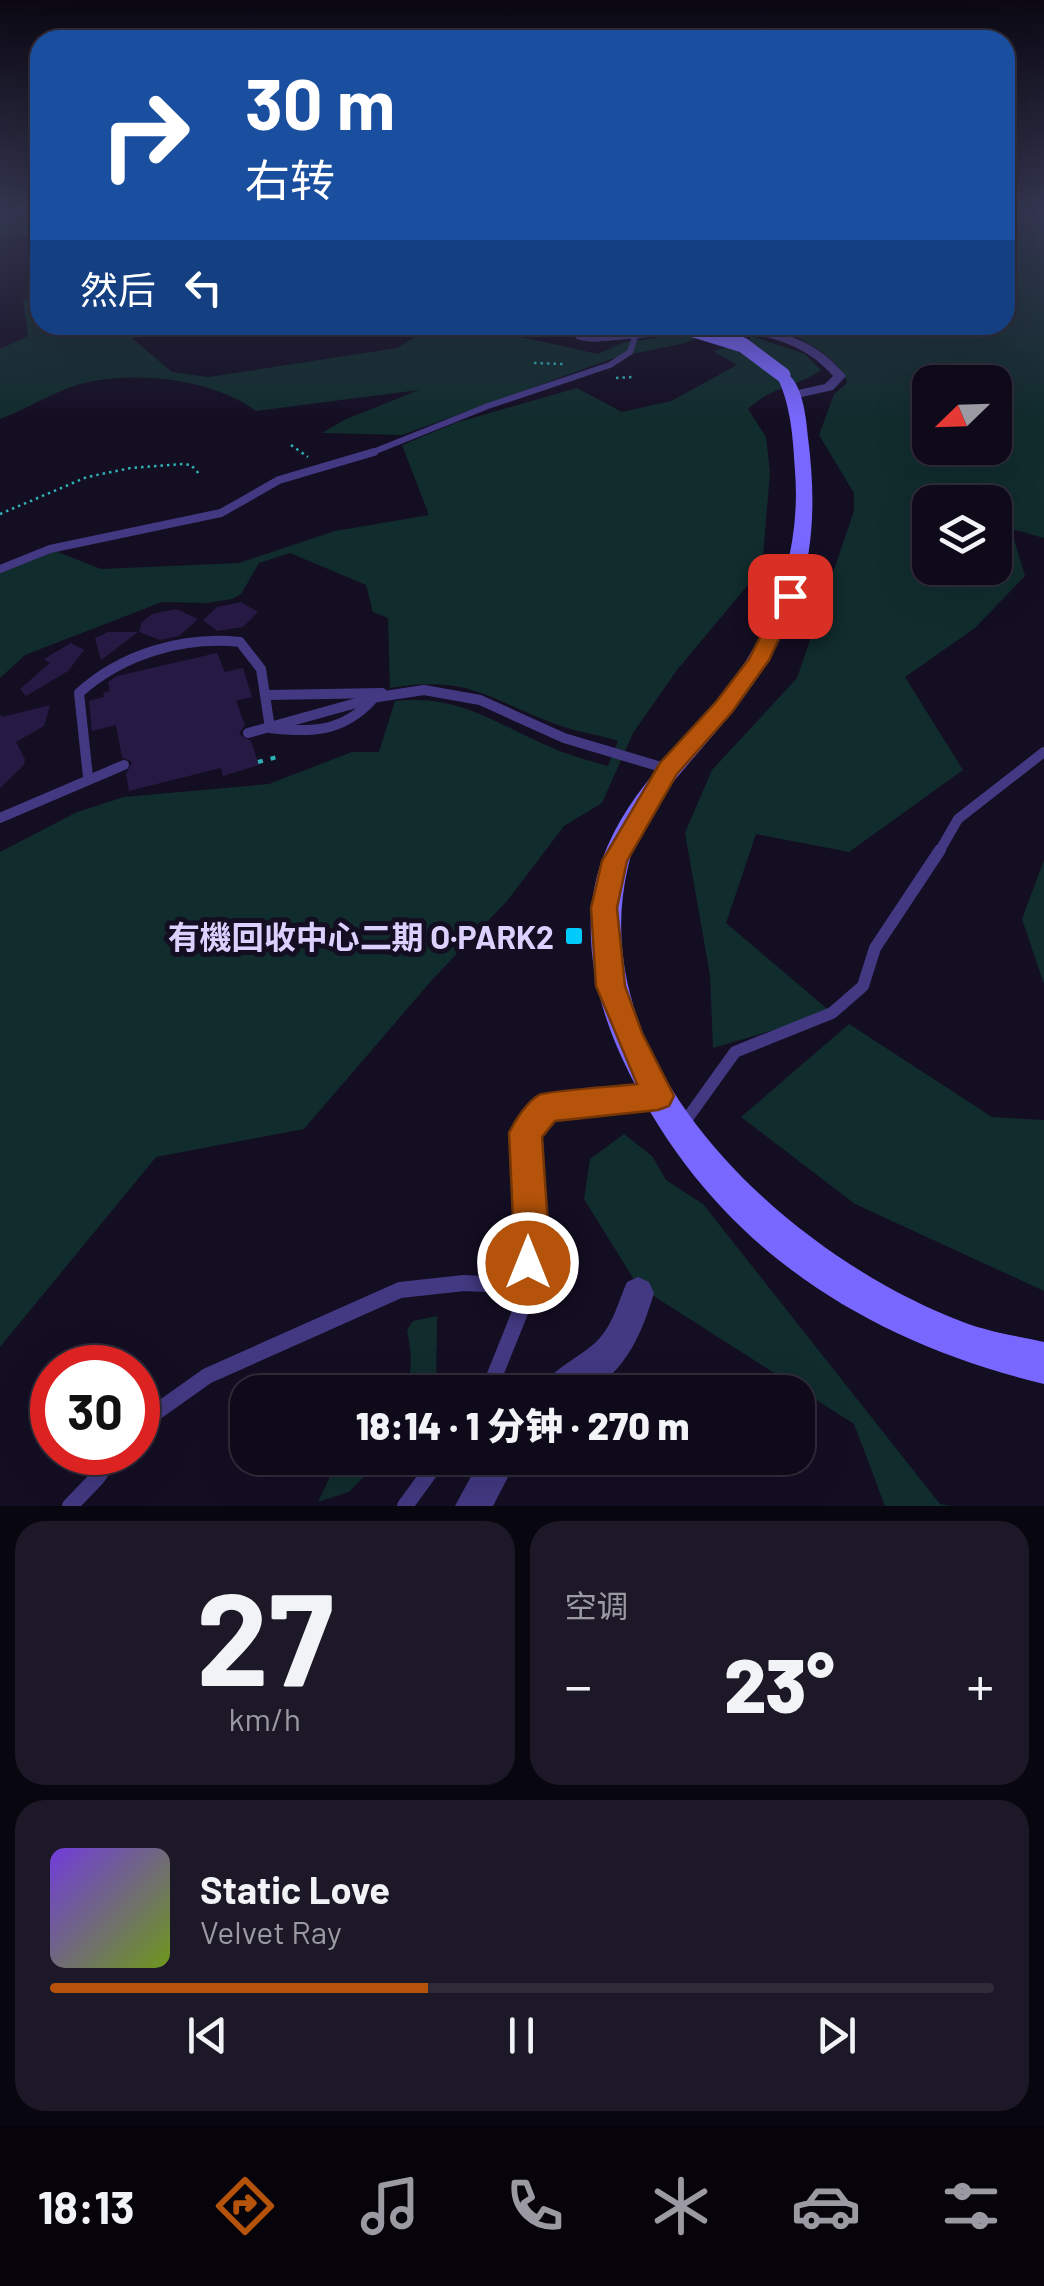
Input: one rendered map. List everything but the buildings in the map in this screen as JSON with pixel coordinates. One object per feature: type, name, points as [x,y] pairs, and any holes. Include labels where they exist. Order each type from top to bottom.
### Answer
[{"type":"street","points":[[580,338],[658,335]]},
{"type":"street","points":[[711,335],[744,345],[788,385],[807,489],[808,524],[790,599],[758,660],[724,707],[668,769],[615,861],[604,908],[611,986],[628,1035],[658,1096],[730,1191],[779,1235],[829,1271],[961,1342],[1044,1363]]},
{"type":"street","points":[[770,335],[815,351],[840,376],[829,387],[788,385]]},
{"type":"street","points":[[525,1286],[532,1240],[525,1133],[548,1106],[576,1107],[658,1096]]},
{"type":"street","points":[[582,1375],[608,1358],[630,1324],[638,1293]]},
{"type":"street","points":[[472,1506],[490,1475]]},
{"type":"lane","points":[[0,569],[50,549],[221,513],[279,480],[364,456],[488,406],[610,365],[630,352],[635,337]]},
{"type":"lane","points":[[88,777],[79,693],[122,662],[208,640],[240,642],[254,657],[269,695],[270,728]]},
{"type":"lane","points":[[269,695],[424,690],[480,700],[564,738],[668,769]]},
{"type":"lane","points":[[248,734],[270,728],[308,734],[353,722],[372,700],[393,694]]},
{"type":"lane","points":[[681,1128],[735,1052],[832,1013],[864,986],[874,948],[925,876],[958,819],[1044,752]]},
{"type":"lane","points":[[0,818],[88,777],[124,765]]},
{"type":"lane","points":[[160,1409],[207,1376],[400,1290],[464,1284],[525,1286],[521,1310],[495,1375]]},
{"type":"lane","points":[[70,1506],[100,1475]]},
{"type":"lane","points":[[405,1506],[428,1475]]},
{"type":"path","points":[[291,446],[297,450]]},
{"type":"path","points":[[0,514],[71,483],[110,471],[183,464],[201,476]]},
{"type":"path","points":[[258,762],[280,756]]},
{"type":"green space","points":[[1015,281],[1044,281],[1044,538],[1012,529],[1012,485],[912,485],[912,585],[1012,585],[1012,532],[1025,576],[975,628],[905,677],[963,770],[849,852],[756,834],[726,923],[832,1013],[713,1048],[710,975],[685,833],[712,770],[797,678],[854,511],[854,493],[819,435],[834,394],[847,383],[823,353],[791,335],[1015,335]]},
{"type":"green space","points":[[23,299],[30,299],[30,335],[136,335],[133,339],[172,372],[208,377],[397,348],[418,335],[513,335],[598,354],[624,342],[701,335],[685,343],[614,358],[402,435],[322,433],[419,390],[256,411],[195,384],[124,378],[80,384],[0,419],[0,349],[28,336]]},
{"type":"green space","points":[[751,336],[805,354],[821,370],[767,395],[748,409],[766,437],[770,472],[762,568],[677,670],[633,733],[602,803],[564,826],[507,901],[431,981],[304,1129],[156,1157],[0,1347],[0,852],[77,812],[124,797],[269,784],[352,752],[379,752],[395,701],[457,706],[555,749],[608,766],[618,741],[564,727],[463,688],[390,688],[388,618],[373,612],[366,585],[290,553],[259,563],[241,594],[232,599],[162,602],[25,655],[0,678],[0,571],[50,549],[101,569],[239,563],[335,531],[429,515],[402,445],[458,422],[577,388],[622,412],[671,401],[737,365],[713,351],[748,342]]},
{"type":"green space","points":[[1044,860],[1044,984],[1022,919]]},
{"type":"green space","points":[[849,1024],[992,1117],[1044,1120],[1044,1291],[855,1204],[741,1117]]},
{"type":"green space","points":[[624,1134],[652,1156],[666,1180],[703,1204],[940,1504],[951,1506],[885,1506],[854,1424],[815,1399],[815,1375],[777,1375],[638,1286],[584,1199],[590,1159]]},
{"type":"green space","points":[[437,1316],[436,1375],[409,1375],[411,1354],[407,1330],[413,1321]]},
{"type":"green space","points":[[331,1475],[366,1475],[349,1492],[318,1502]]},
{"type":"place","name":"有機回收中心二期 O·PARK2","points":[[574,936]]},
{"type":"route","points":[[528,1263],[532,1240],[525,1133],[548,1106],[576,1107],[658,1096],[628,1035],[611,986],[604,908],[615,861],[668,769],[724,707],[758,660],[790,596]]}]
